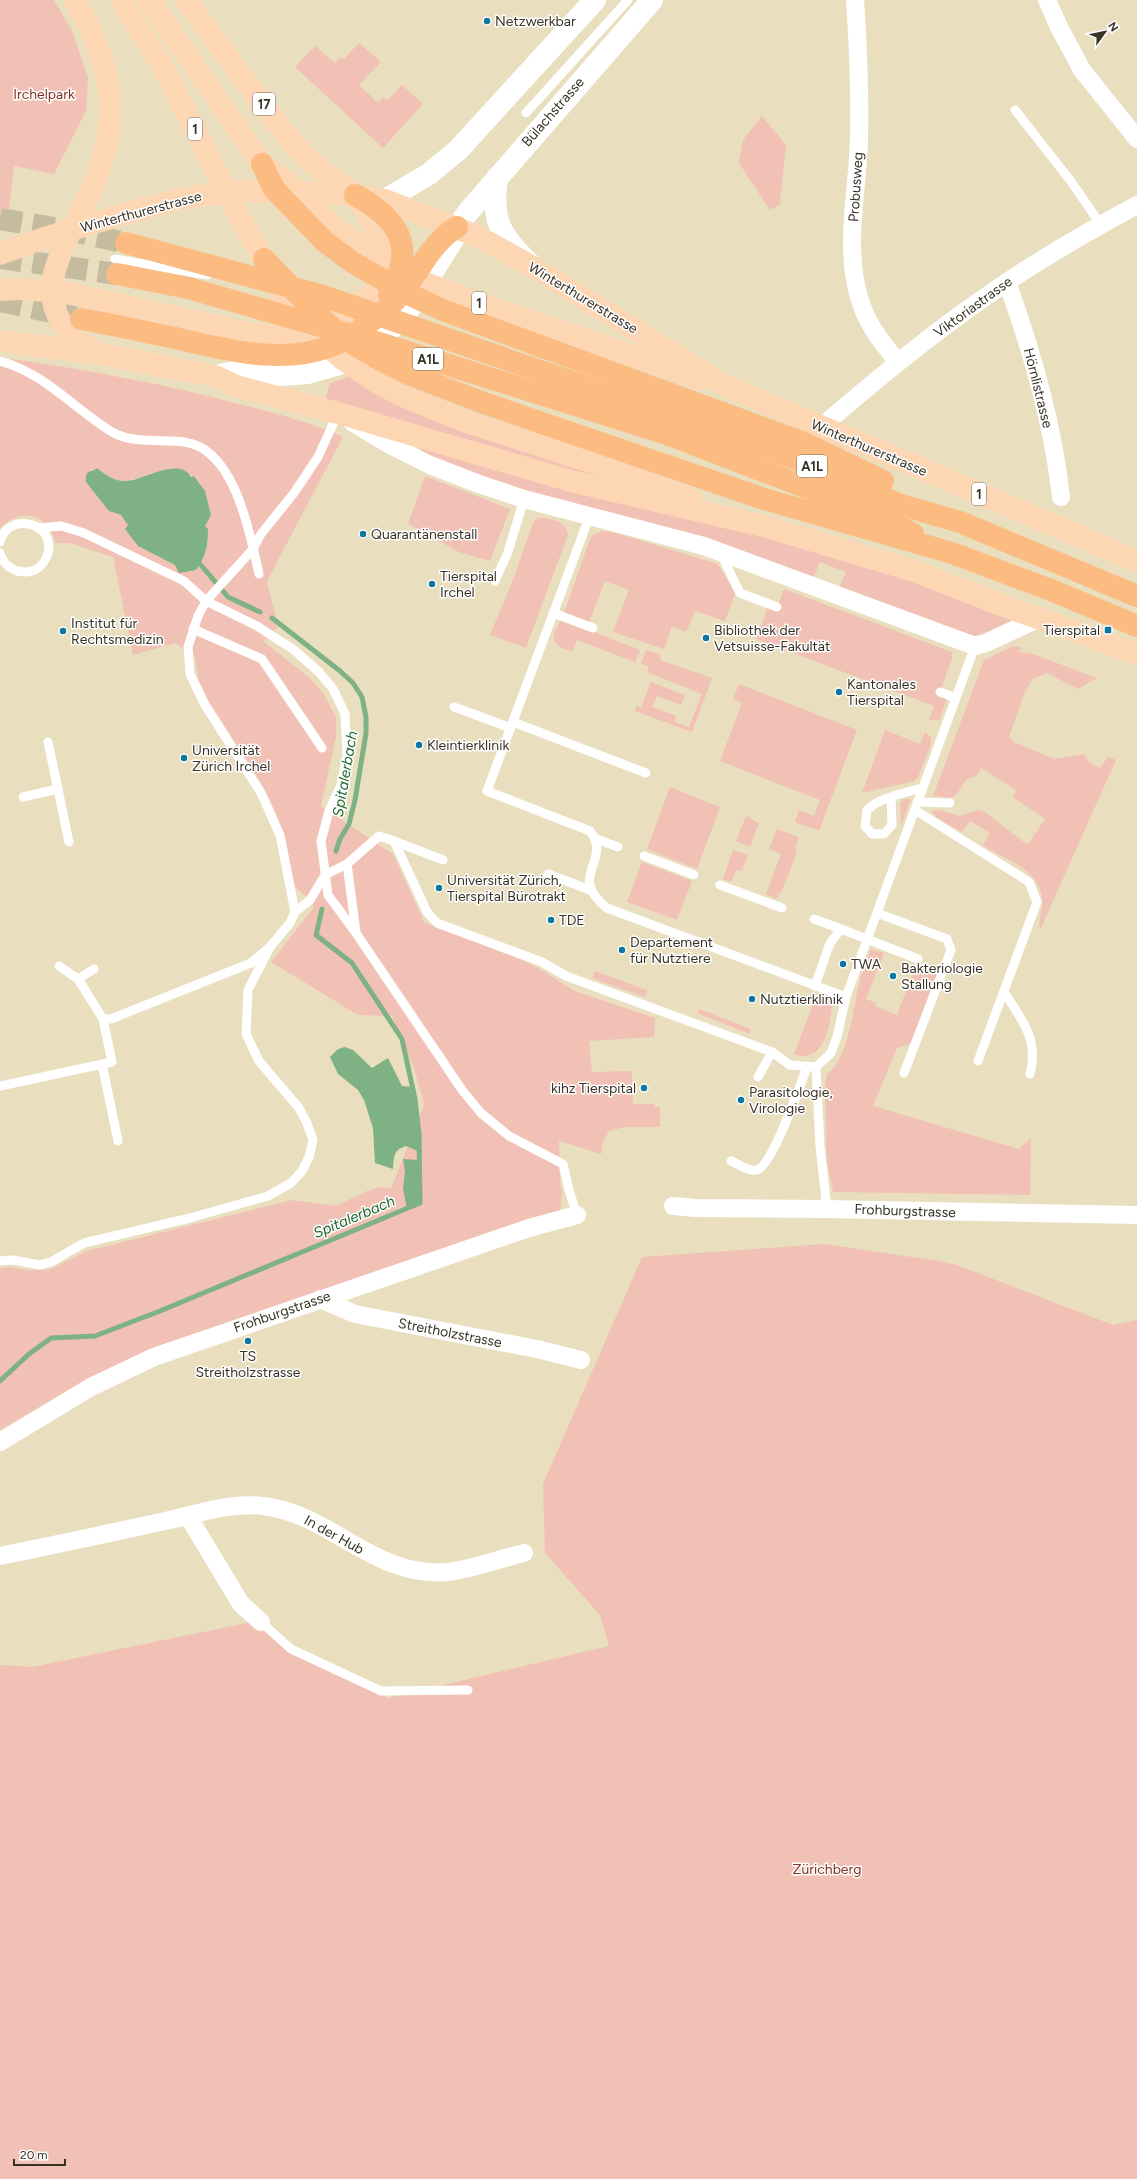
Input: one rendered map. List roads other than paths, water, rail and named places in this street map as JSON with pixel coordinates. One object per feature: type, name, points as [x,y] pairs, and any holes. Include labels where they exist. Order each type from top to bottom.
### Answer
[{"type":"highway","points":[[262,164],[274,189],[324,240],[352,262],[406,293],[452,314],[804,443],[901,490],[960,522]]},
{"type":"highway","points":[[355,196],[384,214],[400,238],[420,262]]},
{"type":"highway","points":[[81,318],[256,354],[286,355],[313,352],[344,340],[373,318],[400,294],[420,262],[446,234],[457,227]]},
{"type":"highway","name":"A1L","points":[[1137,596],[1074,568],[960,522],[901,504],[799,460],[320,295],[120,259],[188,288],[376,342],[667,434],[880,516],[952,553],[1050,590],[1137,626]]},
{"type":"highway","points":[[264,259],[323,320],[353,344],[384,362],[411,375],[481,402],[764,499],[952,553]]},
{"type":"main road","points":[[75,0],[87,21],[104,62],[109,93],[109,129],[101,165],[92,188],[70,231],[52,276],[58,291],[56,313],[66,328],[80,343],[100,354]]},
{"type":"main road","name":"1","points":[[122,0],[163,67],[236,211],[264,259],[272,279],[286,302],[303,323],[340,358],[376,382],[404,396],[464,421],[627,474],[768,527],[914,571],[1137,654]]},
{"type":"main road","name":"1","points":[[149,0],[262,164],[286,181],[338,231],[390,265],[420,281],[507,314],[680,373],[726,386]]},
{"type":"main road","name":"17","points":[[0,290],[58,291],[252,334],[285,336],[305,334],[322,329],[338,321],[354,311],[377,286],[384,271],[386,258],[384,244],[355,196],[320,170],[290,139],[186,0]]},
{"type":"main road","name":"Winterthurerstrasse","points":[[0,254],[44,238],[179,199],[203,195],[244,191],[316,192],[385,200],[457,227],[533,267],[726,386],[1068,531],[1137,562]]},
{"type":"main road","points":[[0,341],[100,354],[215,376],[236,386],[338,413],[608,491],[768,527]]},
{"type":"street","points":[[385,200],[429,174],[458,150],[595,0]]},
{"type":"street","name":"Bülachstrasse","points":[[457,227],[497,178],[652,0]]},
{"type":"street","name":"Probusweg","points":[[855,0],[859,56],[859,138],[852,261],[862,307],[875,332],[898,362]]},
{"type":"street","points":[[1047,0],[1059,27],[1082,70],[1137,139]]},
{"type":"street","points":[[497,178],[494,196],[495,217],[517,253],[533,267]]},
{"type":"street","name":"Viktoriastrasse","points":[[821,427],[898,362],[971,306],[1007,282],[1137,205]]},
{"type":"street","points":[[215,376],[235,372],[266,376],[308,373],[331,367],[363,352],[394,326],[410,309],[420,262]]},
{"type":"street","name":"Hörnlistrasse","points":[[1007,282],[1032,362],[1045,412],[1058,474],[1061,497]]},
{"type":"street","points":[[338,413],[390,445],[430,465],[524,499],[590,515],[719,551],[975,646],[986,643],[1040,618]]},
{"type":"street","name":"Frohburgstrasse","points":[[673,1206],[695,1208],[1137,1215]]},
{"type":"street","name":"Frohburgstrasse","points":[[0,1442],[91,1387],[154,1357],[529,1228],[577,1215]]},
{"type":"street","name":"Streitholzstrasse","points":[[320,1299],[355,1314],[581,1360]]},
{"type":"street","name":"In der Hub","points":[[0,1556],[188,1516],[222,1507],[243,1506],[263,1506],[285,1510],[312,1520],[379,1560],[401,1568],[448,1572],[524,1553]]},
{"type":"street","points":[[188,1516],[241,1604],[261,1622]]},
{"type":"lane","points":[[526,113],[628,0]]},
{"type":"lane","points":[[1015,110],[1070,180],[1101,225]]},
{"type":"lane","points":[[0,361],[32,372],[102,426],[118,435],[133,439],[186,442],[207,451],[226,471],[239,498],[251,552],[258,574]]},
{"type":"lane","points":[[103,1019],[111,1019],[251,962],[270,947],[290,923],[294,912],[276,828],[261,793],[205,705],[190,674],[188,646],[193,629],[206,601],[251,552],[261,534],[294,493],[318,457],[338,413]]},
{"type":"lane","points":[[495,581],[508,552],[524,499]]},
{"type":"lane","points":[[590,515],[487,791],[582,827],[590,831],[597,839],[618,847]]},
{"type":"lane","points":[[0,524],[11,526],[25,523],[38,528],[61,526],[97,538],[184,582],[206,601],[257,626],[294,650],[319,672],[333,689],[344,714],[347,757],[340,785],[329,810],[321,841],[328,895],[462,1090],[482,1113],[509,1136],[563,1164],[577,1215]]},
{"type":"lane","points":[[0,542],[5,532],[11,526]]},
{"type":"lane","points":[[0,555],[10,568],[27,572],[35,570],[44,561],[48,550],[48,541],[38,528]]},
{"type":"lane","points":[[719,551],[740,592],[778,607]]},
{"type":"lane","points":[[554,613],[594,628]]},
{"type":"lane","points":[[193,629],[262,659],[322,748]]},
{"type":"lane","points":[[731,1161],[750,1169],[757,1170],[764,1165],[774,1152],[811,1067],[831,1053],[837,1037],[846,997],[975,646]]},
{"type":"lane","points":[[940,692],[956,698]]},
{"type":"lane","points":[[454,707],[512,725],[646,772]]},
{"type":"lane","points":[[48,742],[69,842]]},
{"type":"lane","points":[[891,797],[922,788]]},
{"type":"lane","points":[[22,798],[58,789]]},
{"type":"lane","points":[[916,806],[950,803]]},
{"type":"lane","points":[[916,806],[1029,882],[1037,902],[978,1061]]},
{"type":"lane","points":[[294,912],[310,900],[325,875],[348,864],[379,836],[443,860]]},
{"type":"lane","points":[[597,839],[598,849],[589,877],[590,890],[596,900],[607,908],[846,997]]},
{"type":"lane","points":[[394,841],[427,912],[437,923],[542,962],[566,976],[772,1052],[790,1065],[811,1067]]},
{"type":"lane","points":[[644,856],[694,875]]},
{"type":"lane","points":[[348,864],[356,934]]},
{"type":"lane","points":[[548,874],[590,890]]},
{"type":"lane","points":[[720,885],[782,908]]},
{"type":"lane","points":[[877,913],[947,939],[951,950],[949,970],[904,1073]]},
{"type":"lane","points":[[814,919],[918,959]]},
{"type":"lane","points":[[815,986],[830,943],[841,929]]},
{"type":"lane","points":[[0,1261],[13,1260],[40,1265],[51,1262],[84,1243],[190,1218],[268,1196],[291,1182],[302,1171],[309,1156],[312,1140],[307,1123],[299,1108],[259,1061],[246,1034],[248,990],[270,947]]},
{"type":"lane","points":[[0,1086],[112,1062],[103,1019],[78,979],[59,966]]},
{"type":"lane","points":[[78,979],[94,969]]},
{"type":"lane","points":[[1004,992],[1032,1038],[1034,1054],[1030,1074]]},
{"type":"lane","points":[[758,1077],[772,1052]]},
{"type":"lane","points":[[102,1064],[118,1141]]},
{"type":"lane","points":[[811,1067],[827,1209]]},
{"type":"lane","points":[[261,1622],[291,1648],[381,1691],[468,1690]]},
{"type":"waterway","name":"Spitalerbach","points":[[200,564],[228,597],[260,612]]},
{"type":"waterway","name":"Spitalerbach","points":[[272,618],[340,671],[353,683],[362,697],[366,717],[366,733],[355,800],[349,824],[340,839],[336,851]]},
{"type":"waterway","name":"Spitalerbach","points":[[0,1381],[29,1354],[51,1338],[95,1336],[160,1311],[420,1203],[419,1134],[415,1099],[402,1039],[352,963],[316,935],[322,909]]},
{"type":"tunnel","points":[[0,219],[78,232],[126,243]]},
{"type":"tunnel","points":[[0,258],[117,274]]},
{"type":"tunnel","points":[[0,301],[75,317]]},
{"type":"place","name":"Netzwerkbar","points":[[487,21]]},
{"type":"place","name":"Quarantänenstall","points":[[363,534]]},
{"type":"place","name":"Tierspital Irchel","points":[[432,584]]},
{"type":"place","name":"Tierspital","points":[[1108,630]]},
{"type":"place","name":"Institut für Rechtsmedizin","points":[[63,631]]},
{"type":"place","name":"Bibliothek der Vetsuisse-Fakultät","points":[[706,638]]},
{"type":"place","name":"Kantonales Tierspital","points":[[839,692]]},
{"type":"place","name":"Kleintierklinik","points":[[419,745]]},
{"type":"place","name":"Universität Zürich Irchel","points":[[184,758]]},
{"type":"place","name":"Universität Zürich, Tierspital Bürotrakt","points":[[439,888]]},
{"type":"place","name":"TDE","points":[[551,920]]},
{"type":"place","name":"Departement für Nutztiere","points":[[622,950]]},
{"type":"place","name":"TWA","points":[[843,964]]},
{"type":"place","name":"Bakteriologie Stallung","points":[[893,976]]},
{"type":"place","name":"Nutztierklinik","points":[[752,999]]},
{"type":"place","name":"kihz Tierspital","points":[[644,1088]]},
{"type":"place","name":"Parasitologie, Virologie","points":[[741,1100]]},
{"type":"place","name":"TS Streitholzstrasse","points":[[248,1341]]},
{"type":"park label","name":"Irchelpark","points":[[44,94]]},
{"type":"park label","name":"Zürichberg","points":[[827,1869]]}]
